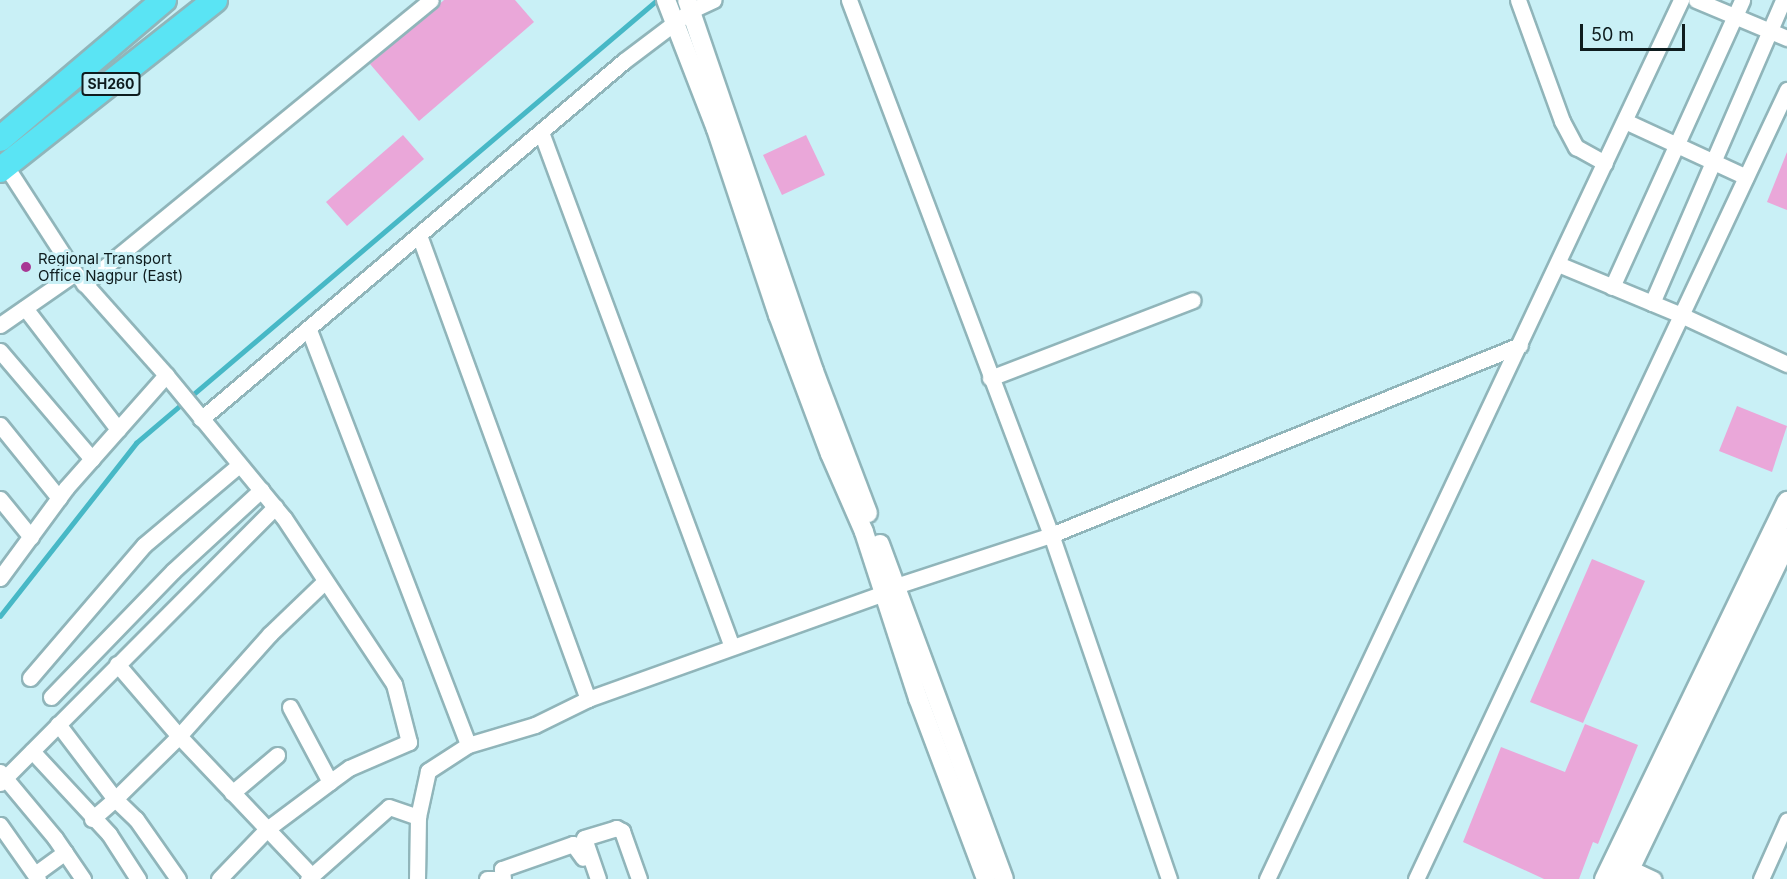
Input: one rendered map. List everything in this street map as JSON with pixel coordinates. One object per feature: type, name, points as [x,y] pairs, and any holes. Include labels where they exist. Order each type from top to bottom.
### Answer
[{"type":"highway","points":[[0,139],[164,0]]},
{"type":"highway","name":"SH260","points":[[2,167],[215,0]]},
{"type":"main road","points":[[1618,871],[1787,502]]},
{"type":"main road","points":[[1618,871],[1787,538]]},
{"type":"street","points":[[0,326],[25,308],[79,278],[431,0]]},
{"type":"street","points":[[666,0],[782,326],[864,532],[890,589],[918,698],[986,879]]},
{"type":"street","points":[[201,419],[541,132],[675,23],[688,5],[714,0]]},
{"type":"street","points":[[849,0],[1051,535],[1169,879]]},
{"type":"street","points":[[1518,0],[1562,120],[1576,147],[1605,163]]},
{"type":"street","points":[[1267,879],[1681,0]]},
{"type":"street","points":[[1696,0],[1787,38]]},
{"type":"street","points":[[1612,286],[1742,0]]},
{"type":"street","points":[[1652,303],[1783,0]]},
{"type":"street","points":[[688,5],[890,589],[1004,879]]},
{"type":"street","points":[[1416,879],[1787,90]]},
{"type":"street","points":[[1625,121],[1746,177]]},
{"type":"street","points":[[541,132],[732,647]]},
{"type":"street","points":[[2,167],[79,278],[166,375],[275,507],[394,684],[409,742],[350,768],[330,782],[267,829],[219,879]]},
{"type":"street","points":[[418,235],[588,699]]},
{"type":"street","points":[[1558,264],[1681,315],[1787,364]]},
{"type":"street","points":[[990,378],[1193,300]]},
{"type":"street","points":[[25,308],[118,429]]},
{"type":"street","points":[[309,330],[468,745]]},
{"type":"street","points":[[417,879],[418,818],[428,771],[468,745],[535,725],[588,699],[890,589],[1051,535],[1520,345]]},
{"type":"street","points":[[0,351],[92,459]]},
{"type":"street","points":[[3,569],[31,537],[58,498],[166,375]]},
{"type":"street","points":[[0,425],[58,498]]},
{"type":"street","points":[[30,678],[144,545],[239,465]]},
{"type":"street","points":[[51,697],[173,571],[261,490]]},
{"type":"street","points":[[0,499],[31,537]]},
{"type":"street","points":[[83,879],[65,852],[2,778],[32,751],[275,507]]},
{"type":"street","points":[[92,819],[179,736],[270,634],[325,581]]},
{"type":"street","points":[[117,664],[179,736],[310,877],[389,807],[418,818]]},
{"type":"street","points":[[290,707],[330,782]]},
{"type":"street","points":[[58,724],[115,799],[136,819],[177,879]]},
{"type":"street","points":[[32,751],[92,819],[109,834],[138,879]]},
{"type":"street","points":[[231,793],[277,755]]},
{"type":"street","points":[[1761,879],[1787,821]]},
{"type":"street","points":[[0,825],[36,876],[65,852]]},
{"type":"street","points":[[598,879],[584,838],[616,828],[622,831],[639,879]]},
{"type":"street","points":[[503,879],[502,869],[573,844],[580,849],[591,879]]},
{"type":"street","points":[[1618,871],[1653,879]]},
{"type":"street","points":[[487,879],[494,879]]},
{"type":"building","points":[[444,0],[515,0],[534,22],[419,121],[370,64]]},
{"type":"building","points":[[403,135],[424,159],[347,226],[326,202]]},
{"type":"building","points":[[806,135],[825,175],[782,195],[763,155]]},
{"type":"building","points":[[1787,152],[1787,210],[1767,202]]},
{"type":"building","points":[[1737,406],[1787,426],[1772,472],[1719,451]]},
{"type":"building","points":[[1592,559],[1645,581],[1583,723],[1530,702]]},
{"type":"building","points":[[1585,724],[1638,745],[1598,844],[1593,842],[1579,879],[1544,879],[1463,842],[1501,747],[1565,772]]},
{"type":"waterway","points":[[0,616],[136,443],[657,0]]},
{"type":"place","name":"Regional Transport Office Nagpur (East)","points":[[26,267]]}]
